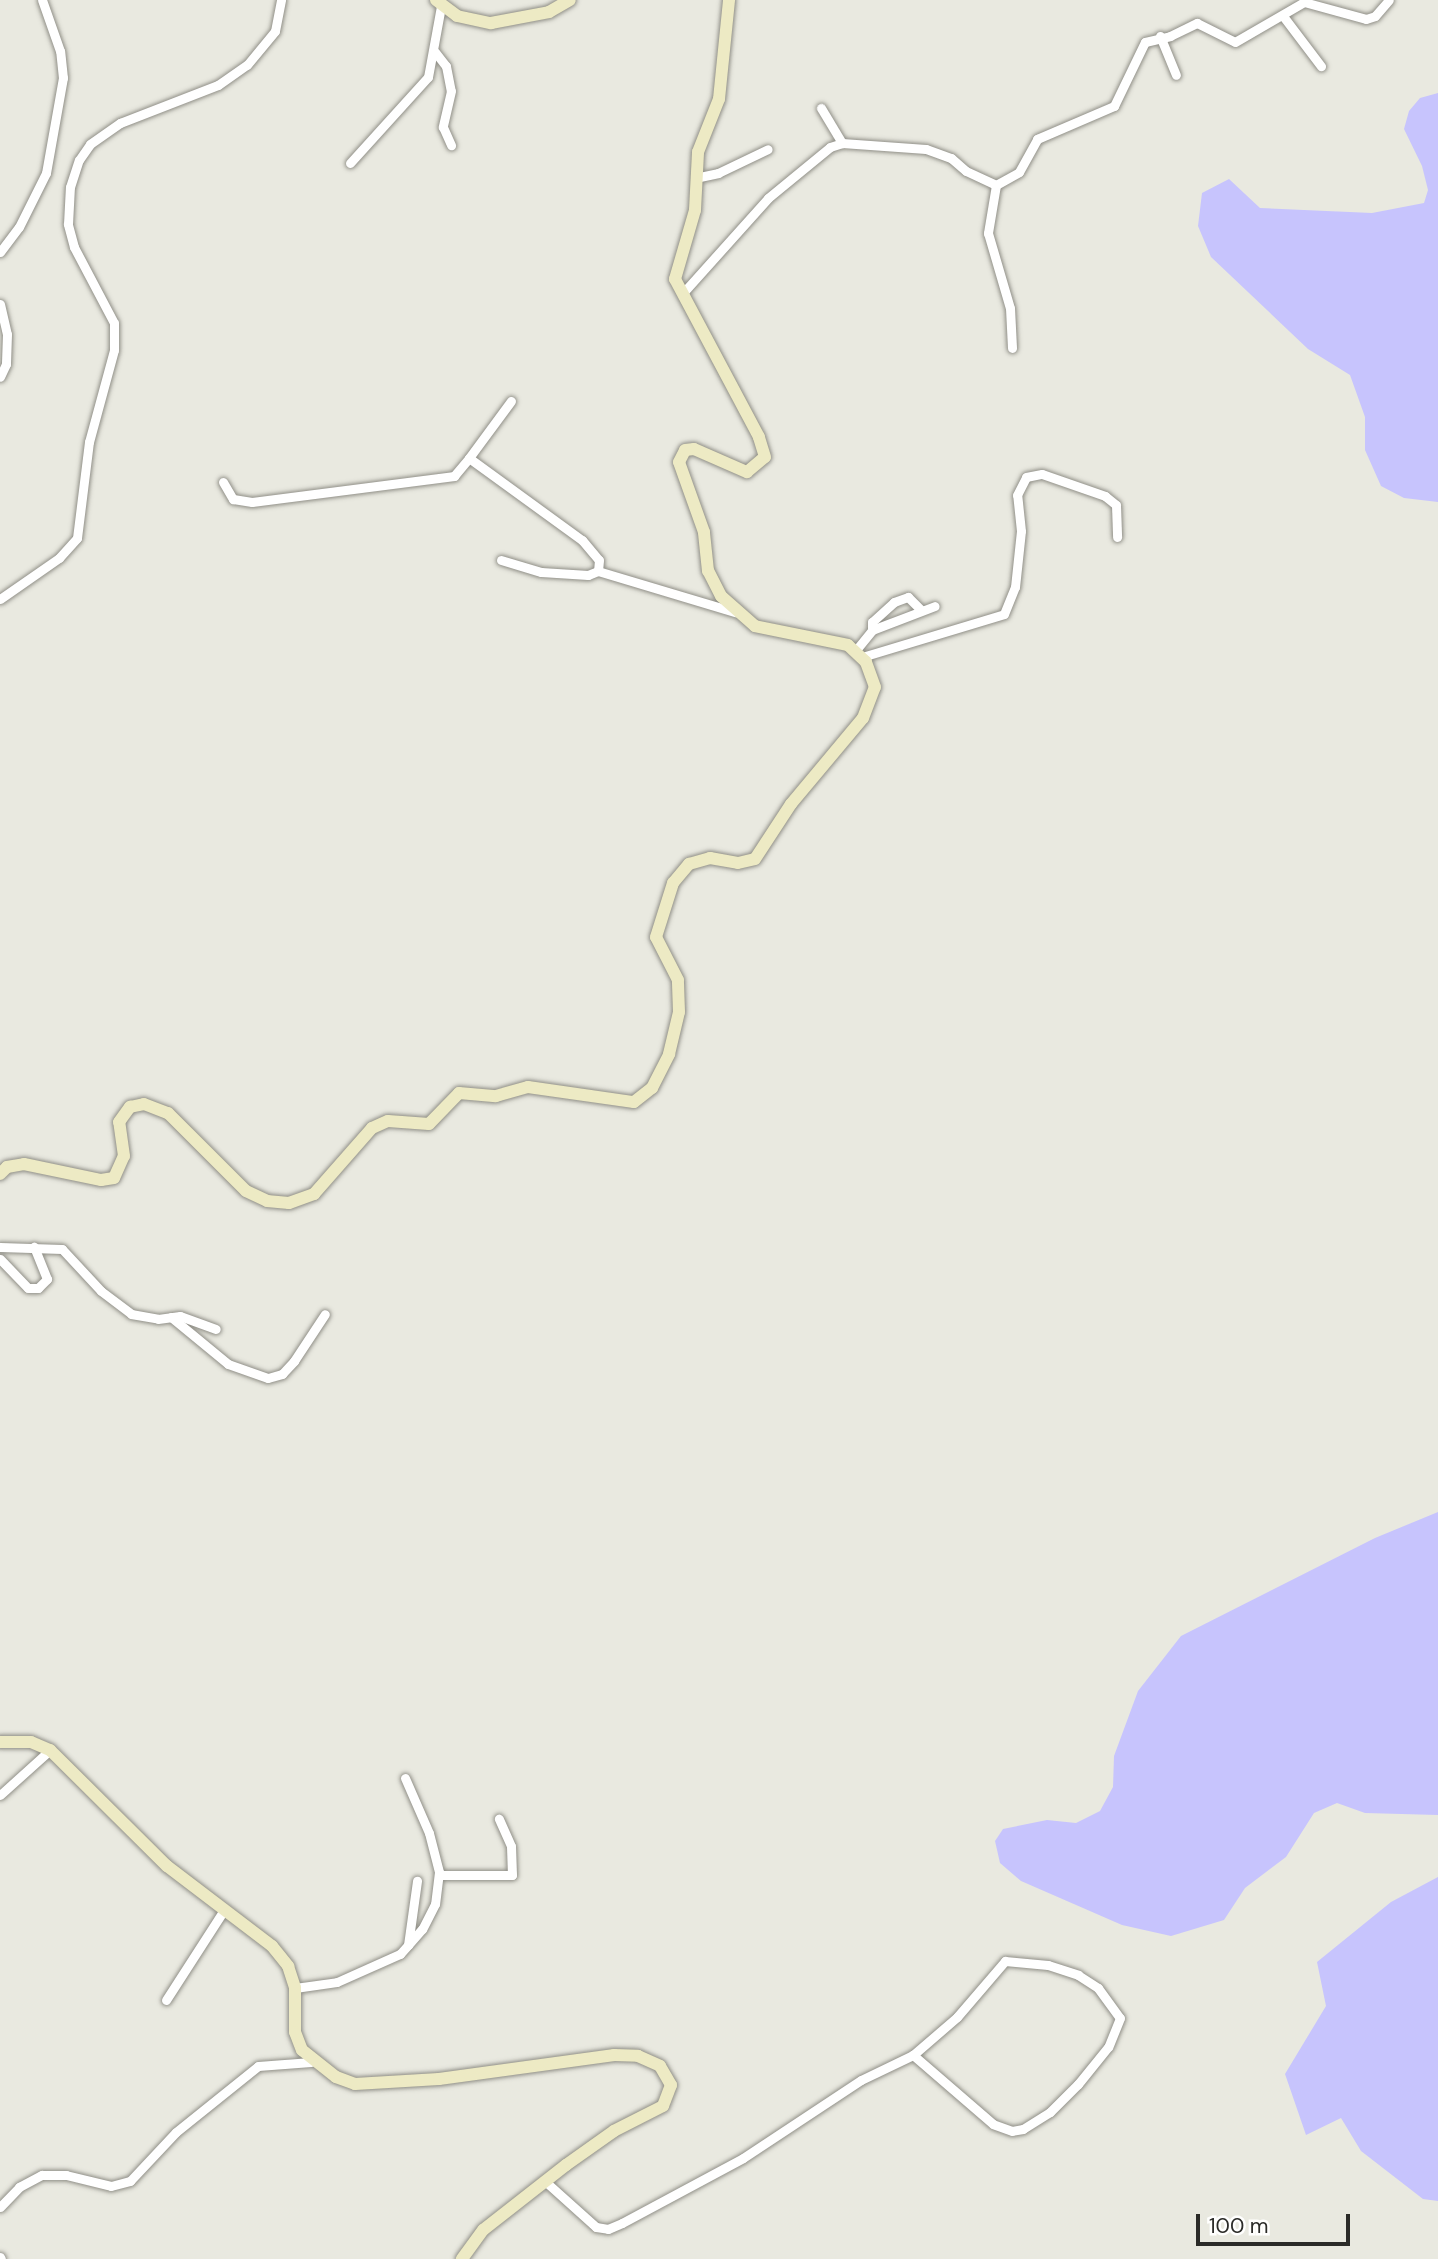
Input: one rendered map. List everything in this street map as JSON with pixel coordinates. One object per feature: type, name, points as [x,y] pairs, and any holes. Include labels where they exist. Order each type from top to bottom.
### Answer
[{"type":"main road","points":[[439,3],[462,18],[491,23],[549,12],[570,0]]},
{"type":"main road","points":[[0,1174],[7,1167],[24,1164],[105,1181],[114,1178],[123,1166],[119,1122],[130,1107],[144,1104],[168,1113],[246,1191],[267,1201],[289,1203],[314,1194],[372,1128],[388,1121],[429,1124],[459,1093],[496,1096],[528,1087],[617,1101],[644,1097],[669,1054],[679,1012],[678,980],[656,937],[673,883],[689,864],[709,858],[738,863],[755,859],[791,804],[863,718],[875,687],[859,653],[823,637],[755,626],[735,612],[708,571],[704,531],[680,457],[695,449],[747,472],[763,462],[764,450],[682,294],[675,275],[694,216],[698,152],[716,113],[729,0]]},
{"type":"main road","points":[[0,1742],[31,1742],[50,1750],[145,1846],[272,1946],[288,1966],[295,1988],[295,2032],[311,2062],[355,2084],[485,2074],[614,2055],[638,2056],[660,2066],[671,2085],[663,2106],[590,2147],[547,2183],[494,2220],[462,2259]]},
{"type":"street","points":[[0,252],[19,228],[46,173],[63,78],[60,51],[41,0]]},
{"type":"street","points":[[0,599],[59,558],[77,538],[89,442],[113,357],[114,323],[74,247],[68,224],[70,187],[79,160],[90,144],[120,123],[218,85],[240,71],[271,39],[281,0]]},
{"type":"street","points":[[996,185],[1019,172],[1037,139],[1114,106],[1138,48],[1160,36],[1170,37],[1197,23],[1235,41],[1283,16],[1304,1],[1366,19],[1375,16],[1389,0]]},
{"type":"street","points":[[350,163],[428,76],[435,52],[439,3]]},
{"type":"street","points":[[1283,16],[1321,66]]},
{"type":"street","points":[[1160,36],[1176,75]]},
{"type":"street","points":[[435,52],[446,66],[451,91],[443,128],[451,145]]},
{"type":"street","points":[[821,108],[842,143]]},
{"type":"street","points":[[682,294],[768,198],[816,156],[842,143],[934,151],[996,185]]},
{"type":"street","points":[[695,178],[718,173],[768,149]]},
{"type":"street","points":[[996,185],[988,233],[1010,308],[1012,348]]},
{"type":"street","points":[[0,303],[6,334],[0,377]]},
{"type":"street","points":[[223,482],[233,499],[252,502],[454,476],[511,401]]},
{"type":"street","points":[[469,458],[582,540],[598,560],[598,571]]},
{"type":"street","points":[[859,653],[1004,614],[1015,587],[1021,531],[1017,495],[1026,477],[1042,474],[1105,496],[1116,505],[1117,537]]},
{"type":"street","points":[[501,559],[554,574],[598,571],[735,612]]},
{"type":"street","points":[[859,653],[872,630],[872,622],[894,602],[908,597],[921,610]]},
{"type":"street","points":[[893,622],[894,602]]},
{"type":"street","points":[[872,630],[935,606]]},
{"type":"street","points":[[0,1247],[34,1247],[67,1253],[101,1291],[131,1314],[171,1317],[216,1329]]},
{"type":"street","points":[[0,1259],[28,1288],[38,1288],[47,1279],[34,1247]]},
{"type":"street","points":[[171,1317],[228,1364],[268,1378],[287,1370],[325,1314]]},
{"type":"street","points":[[0,1795],[50,1750]]},
{"type":"street","points":[[295,1988],[363,1973],[390,1961],[408,1945],[428,1919],[439,1875],[429,1833],[405,1777]]},
{"type":"street","points":[[439,1875],[511,1876],[515,1871],[511,1846],[499,1819]]},
{"type":"street","points":[[408,1945],[417,1881]]},
{"type":"street","points":[[166,2000],[224,1909]]},
{"type":"street","points":[[547,2183],[590,2222],[611,2228],[724,2169],[861,2080],[913,2055],[957,2017],[1005,1961],[1048,1965],[1078,1975],[1098,1988],[1120,2018],[1108,2048],[1078,2084],[1050,2112],[1023,2129],[1012,2131],[993,2124],[913,2055]]},
{"type":"street","points":[[0,2207],[19,2187],[42,2175],[66,2175],[111,2186],[130,2180],[176,2132],[258,2066],[311,2062]]},
{"type":"shaded area","points":[[1438,93],[1438,502],[1404,498],[1381,486],[1365,450],[1365,417],[1350,375],[1308,349],[1211,257],[1198,226],[1202,193],[1229,179],[1260,208],[1372,213],[1424,203],[1428,190],[1422,166],[1404,129],[1409,111],[1420,98]]},
{"type":"shaded area","points":[[1438,1512],[1438,1815],[1365,1813],[1337,1803],[1314,1813],[1286,1857],[1245,1888],[1224,1920],[1171,1936],[1122,1925],[1021,1881],[1000,1863],[995,1841],[1003,1829],[1047,1820],[1076,1823],[1100,1811],[1113,1787],[1114,1756],[1138,1691],[1181,1636],[1375,1538]]},
{"type":"shaded area","points":[[1438,1877],[1438,2201],[1423,2199],[1361,2151],[1341,2118],[1306,2135],[1285,2074],[1326,2006],[1317,1962],[1391,1902]]}]
